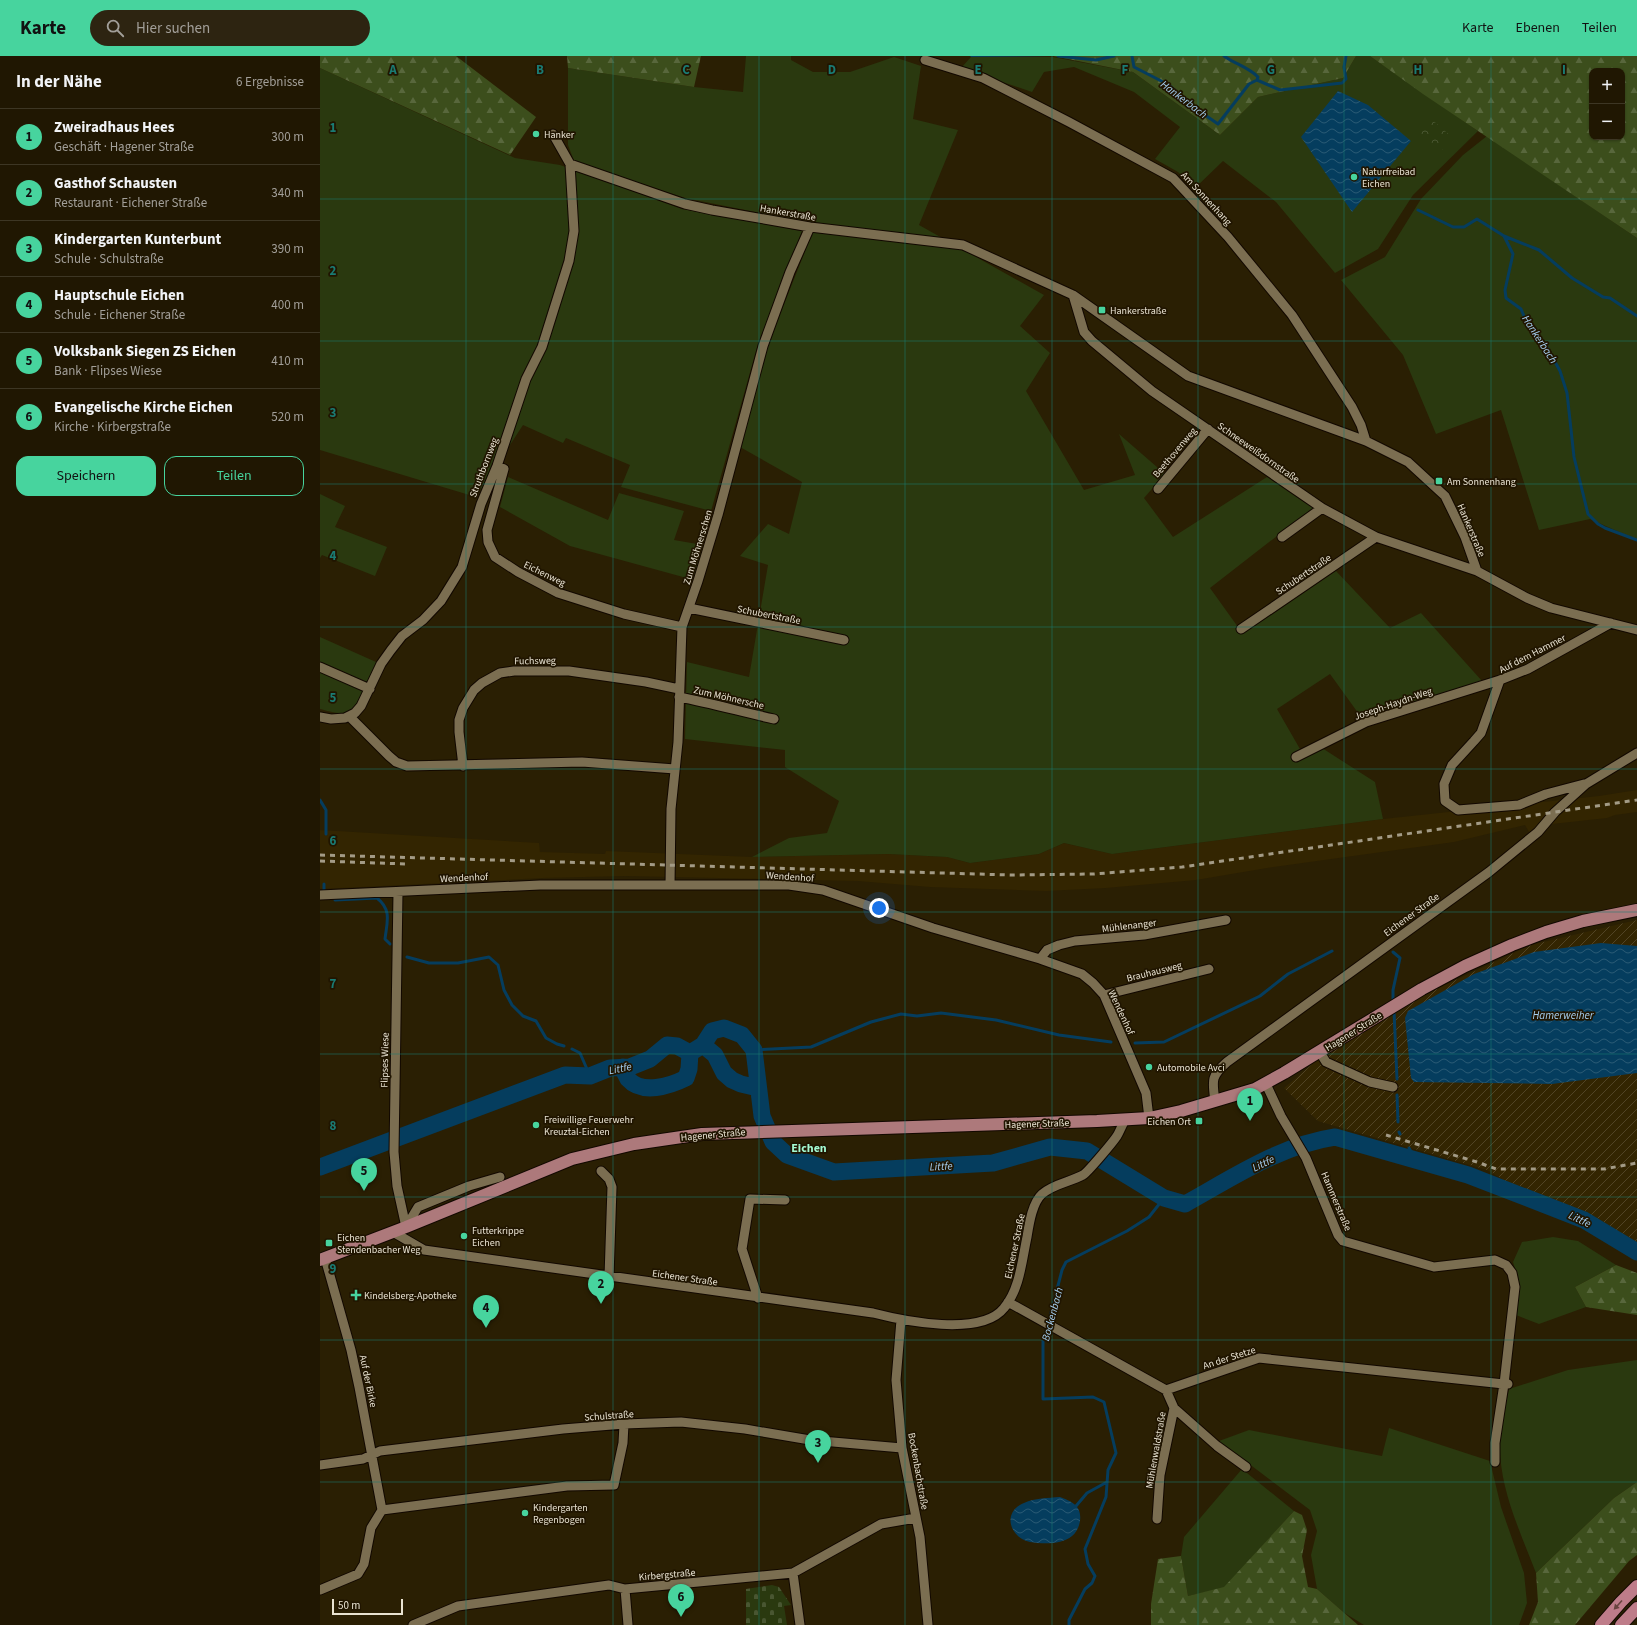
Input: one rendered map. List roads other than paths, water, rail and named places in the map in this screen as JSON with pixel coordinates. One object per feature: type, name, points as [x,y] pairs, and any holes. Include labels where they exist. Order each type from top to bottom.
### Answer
[{"type":"highway","points":[[1601,1625],[1637,1586]]},
{"type":"highway","points":[[1621,1625],[1637,1608]]},
{"type":"main road","name":"Hagener Straße","points":[[322,1259],[406,1227],[572,1159],[634,1144],[702,1134],[781,1130],[1125,1120],[1149,1118],[1215,1101],[1266,1084],[1388,1009],[1452,972],[1519,942],[1583,921],[1637,910]]},
{"type":"street","name":"Am Sonnenhang","points":[[925,60],[983,78],[1173,178],[1228,237],[1292,315],[1352,407],[1361,425],[1366,441]]},
{"type":"street","points":[[553,134],[570,164]]},
{"type":"street","name":"Hankerstraße","points":[[570,164],[685,204],[810,227],[963,244],[1073,295],[1188,376],[1366,441],[1408,462],[1445,496],[1465,537],[1477,571],[1527,598],[1551,608],[1637,630]]},
{"type":"street","name":"Struthbornweg","points":[[350,716],[361,706],[381,664],[391,650],[402,636],[423,620],[441,601],[462,567],[480,504],[497,466],[526,379],[542,347],[569,261],[574,231],[570,164]]},
{"type":"street","name":"Zum Möhnerschen","points":[[670,885],[671,809],[678,742],[682,627],[718,515],[763,346],[790,272],[810,227]]},
{"type":"street","name":"Schneeweißdornstraße","points":[[1073,295],[1084,332],[1092,341],[1152,391],[1322,508],[1376,537],[1477,571]]},
{"type":"street","name":"Beethovenweg","points":[[1158,489],[1208,429]]},
{"type":"street","name":"Eichenweg","points":[[497,466],[504,469],[487,530],[488,542],[496,557],[518,572],[558,592],[624,614],[682,627]]},
{"type":"street","points":[[1282,537],[1322,508]]},
{"type":"street","name":"Schubertstraße","points":[[1241,629],[1376,537]]},
{"type":"street","name":"Schubertstraße","points":[[689,608],[844,640]]},
{"type":"street","name":"Auf dem Hammer","points":[[1586,784],[1546,794],[1519,805],[1458,810],[1445,801],[1444,784],[1452,765],[1474,742],[1481,732],[1500,680],[1528,669],[1611,623]]},
{"type":"street","points":[[320,667],[370,689]]},
{"type":"street","name":"Fuchsweg","points":[[463,766],[459,720],[463,708],[474,690],[482,683],[500,673],[514,671],[569,671],[646,682],[679,693]]},
{"type":"street","name":"Joseph-Haydn-Weg","points":[[1296,757],[1366,722],[1500,680]]},
{"type":"street","name":"Zum Möhnersche","points":[[679,693],[748,714],[774,719]]},
{"type":"street","points":[[320,717],[338,719],[350,716],[389,756],[401,764],[413,767],[582,762],[675,769]]},
{"type":"street","name":"Eichener Straße","points":[[1215,1101],[1212,1080],[1223,1066],[1489,872],[1538,832],[1555,812],[1586,784],[1637,753]]},
{"type":"street","name":"Wendenhof","points":[[320,895],[540,885],[789,885],[823,890],[933,928],[1040,959],[1082,974],[1104,995],[1146,1093],[1149,1118]]},
{"type":"street","name":"Flipses Wiese","points":[[398,892],[394,1152],[397,1186],[406,1227]]},
{"type":"street","name":"Mühlenanger","points":[[1040,959],[1048,950],[1059,945],[1075,941],[1144,935],[1226,920]]},
{"type":"street","name":"Brauhausweg","points":[[1104,995],[1209,969]]},
{"type":"street","points":[[1319,1052],[1326,1062],[1370,1082],[1392,1087]]},
{"type":"street","name":"Hammerstraße","points":[[1266,1084],[1281,1116],[1306,1158],[1338,1235],[1343,1241],[1434,1267],[1495,1260],[1506,1265],[1512,1273],[1515,1287],[1507,1384]]},
{"type":"street","name":"Eichener Straße","points":[[393,1232],[424,1250],[873,1313],[902,1320],[960,1325],[982,1322],[999,1314],[1008,1302],[1016,1286],[1032,1213],[1041,1195],[1054,1187],[1084,1174],[1116,1137],[1125,1120]]},
{"type":"street","points":[[601,1171],[608,1179],[612,1187],[609,1277]]},
{"type":"street","points":[[406,1227],[418,1207],[469,1186],[500,1177]]},
{"type":"street","points":[[758,1298],[742,1249],[750,1199],[785,1200]]},
{"type":"street","name":"Auf der Birke","points":[[322,1259],[351,1350],[360,1387],[382,1510]]},
{"type":"street","points":[[1008,1302],[1166,1390]]},
{"type":"street","name":"Bockenbachstraße","points":[[902,1320],[896,1380],[902,1448],[920,1537],[928,1625]]},
{"type":"street","name":"An der Stetze","points":[[1166,1390],[1259,1358],[1507,1384]]},
{"type":"street","points":[[1495,1462],[1495,1443],[1507,1384]]},
{"type":"street","name":"Mühlenwaldstraße","points":[[1166,1390],[1174,1408],[1217,1446],[1246,1467]]},
{"type":"street","name":"Mühlenwaldstraße","points":[[1157,1519],[1160,1475],[1174,1408]]},
{"type":"street","name":"Schulstraße","points":[[320,1465],[363,1459],[380,1451],[563,1429],[624,1424],[680,1422],[745,1429],[810,1440],[902,1448]]},
{"type":"street","points":[[320,1590],[358,1574],[364,1564],[371,1528],[382,1510],[567,1486],[614,1485],[623,1443],[624,1424]]},
{"type":"street","name":"Kirbergstraße","points":[[413,1625],[458,1606],[609,1585],[625,1589],[793,1573],[881,1524],[916,1518]]},
{"type":"street","points":[[793,1573],[800,1625]]},
{"type":"street","points":[[625,1589],[628,1625]]},
{"type":"water","points":[[970,56],[1053,56],[971,57]]},
{"type":"water","name":"Naturfreibad Eichen","points":[[1338,91],[1368,105],[1411,141],[1352,212],[1301,137]]},
{"type":"water","name":"Hamerweiher","points":[[1601,943],[1637,946],[1637,1073],[1552,1084],[1414,1082],[1411,1078],[1405,1018],[1408,1011],[1474,974],[1534,952]]},
{"type":"water","points":[[1060,1497],[1073,1503],[1077,1507],[1080,1515],[1078,1529],[1068,1539],[1046,1543],[1030,1542],[1017,1535],[1013,1530],[1011,1518],[1017,1507],[1033,1500]]},
{"type":"waterway","points":[[1058,56],[1096,60],[1114,56]]},
{"type":"waterway","name":"Hankerbach","points":[[1132,56],[1134,67],[1169,85],[1192,106],[1218,124],[1249,84],[1257,80],[1280,90],[1342,83],[1346,79],[1344,67],[1346,56]]},
{"type":"waterway","points":[[1224,56],[1246,68],[1258,77],[1257,80]]},
{"type":"waterway","name":"Hankerbach","points":[[1418,210],[1453,227],[1464,227],[1477,219],[1504,236],[1513,254],[1505,290],[1506,298],[1521,309],[1526,321],[1548,349],[1560,371],[1567,393],[1574,457],[1588,514],[1598,524],[1605,528],[1637,540]]},
{"type":"waterway","points":[[1504,236],[1539,250],[1572,278],[1603,297],[1610,298],[1637,316]]},
{"type":"waterway","points":[[320,800],[326,810],[326,834]]},
{"type":"waterway","points":[[324,884],[324,890]]},
{"type":"waterway","points":[[335,900],[377,898],[385,907],[387,912],[385,939],[390,944]]},
{"type":"waterway","points":[[1135,1043],[1164,1042],[1260,996],[1288,974],[1332,951]]},
{"type":"waterway","points":[[1393,952],[1400,958],[1393,990],[1393,1003]]},
{"type":"waterway","points":[[407,957],[429,963],[458,963],[489,957],[498,965],[504,990],[512,1005],[523,1016],[536,1021],[546,1038],[564,1046]]},
{"type":"waterway","points":[[1394,1011],[1397,1079]]},
{"type":"waterway","points":[[754,1050],[811,1047],[871,1022],[901,1014],[917,1016],[941,1013],[996,1020],[1059,1035],[1111,1042]]},
{"type":"waterway","name":"Littfe","points":[[320,1167],[565,1075],[590,1076],[610,1068],[630,1067],[650,1059],[667,1045],[677,1046],[690,1053],[703,1045],[712,1031],[724,1028],[742,1035],[754,1050],[762,1116],[773,1142],[787,1155],[834,1172],[993,1163],[1050,1147],[1087,1151],[1164,1198],[1185,1204],[1239,1173],[1276,1155],[1295,1147],[1335,1137],[1468,1175],[1584,1220],[1637,1252]]},
{"type":"waterway","points":[[703,1045],[715,1055],[724,1073],[732,1080],[758,1088]]},
{"type":"waterway","points":[[572,1049],[580,1053],[590,1076]]},
{"type":"waterway","points":[[623,1067],[628,1079],[634,1084],[641,1087],[656,1088],[672,1084],[686,1078],[689,1069],[690,1053]]},
{"type":"waterway","points":[[1397,1095],[1398,1122]]},
{"type":"waterway","points":[[1409,1148],[1416,1160]]},
{"type":"waterway","name":"Bockenbach","points":[[1069,1625],[1069,1620],[1085,1589],[1092,1583],[1095,1576],[1088,1564],[1085,1549],[1106,1497],[1108,1470],[1116,1453],[1104,1402],[1093,1397],[1043,1399],[1043,1339],[1062,1270],[1066,1262],[1127,1231],[1149,1217],[1164,1198]]},
{"type":"waterway","points":[[1076,1506],[1087,1493],[1107,1482]]},
{"type":"railway","points":[[320,855],[1011,875],[1094,874],[1182,867],[1637,800]]},
{"type":"railway","points":[[320,861],[406,864]]},
{"type":"railway","points":[[1386,1135],[1496,1169],[1604,1169],[1637,1163]]},
{"type":"place","name":"Hanker","points":[[536,134]]},
{"type":"place","name":"Naturfreibad Eichen","points":[[1354,177]]},
{"type":"place","name":"Hankerstraße","points":[[1102,310]]},
{"type":"place","name":"Am Sonnenhang","points":[[1439,481]]},
{"type":"place","name":"Automobile Avci","points":[[1149,1067]]},
{"type":"place","name":"Eichen Ort","points":[[1199,1121]]},
{"type":"place","name":"Zweiradhaus Hees","points":[[1250,1121]]},
{"type":"place","name":"Freiwillige Feuerwehr Kreuztal-Eichen","points":[[536,1125]]},
{"type":"place","name":"Volksbank Siegen ZS Eichen","points":[[364,1191]]},
{"type":"place","name":"Futterkrippe Eichen","points":[[464,1236]]},
{"type":"place","name":"Eichen Stendenbacher Weg","points":[[329,1243]]},
{"type":"place","name":"Kindelsberg-Apotheke","points":[[356,1295]]},
{"type":"place","name":"Gasthof Schausten","points":[[601,1304]]},
{"type":"place","name":"Hauptschule Eichen","points":[[486,1328]]},
{"type":"place","name":"Kindergarten Kunterbunt","points":[[818,1463]]},
{"type":"place","name":"Kindergarten Regenbogen","points":[[525,1513]]},
{"type":"place","name":"Evangelische Kirche Eichen","points":[[681,1617]]},
{"type":"district","name":"Eichen","points":[[809,1148]]}]
